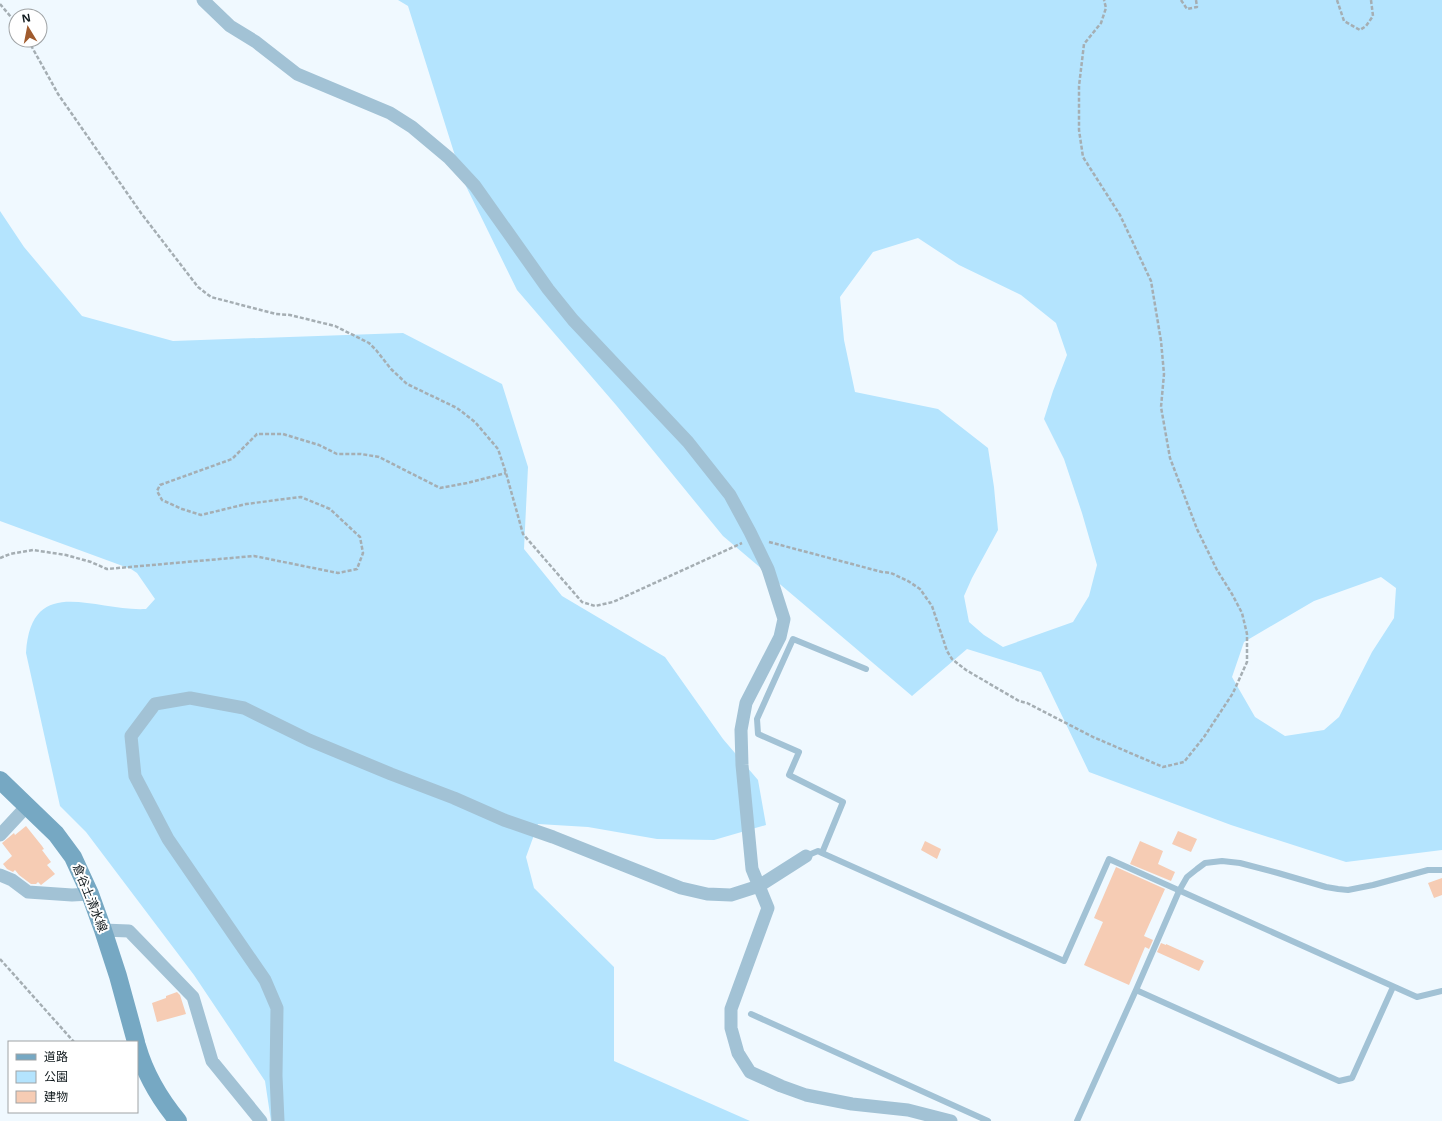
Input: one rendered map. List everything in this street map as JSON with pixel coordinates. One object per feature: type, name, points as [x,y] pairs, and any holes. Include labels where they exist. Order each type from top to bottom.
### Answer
[{"type":"main road","name":"倉谷土清水線","points":[[0,780],[56,834],[73,857],[90,894],[103,930],[118,976],[136,1041]]},
{"type":"main road","points":[[138,1049],[146,1071],[157,1094],[178,1121]]},
{"type":"street","points":[[203,0],[230,26],[256,42],[297,74],[390,113],[412,127],[449,158],[475,186],[548,289],[572,320],[688,442],[730,495],[768,569],[784,619],[780,636],[746,703],[741,730],[742,765],[752,869],[768,908],[731,1009],[731,1028],[738,1053],[750,1072],[806,1095],[852,1104],[908,1110],[952,1121]]},
{"type":"street","points":[[278,1121],[276,1076],[277,1008],[265,980],[168,839],[135,776],[130,736],[155,704],[190,698],[244,708],[309,740],[454,798],[504,820],[553,837],[681,888],[707,894],[731,895],[759,886],[806,856]]},
{"type":"street","points":[[0,835],[27,806]]},
{"type":"street","points":[[0,875],[12,880],[28,892],[72,895],[90,894]]},
{"type":"street","points":[[103,930],[129,931],[193,997],[212,1061],[261,1121]]},
{"type":"lane","points":[[822,853],[842,802],[789,776],[799,752],[758,734],[757,719],[793,639],[866,669]]},
{"type":"lane","points":[[806,856],[818,851],[1064,961],[1109,859],[1417,997],[1442,990]]},
{"type":"lane","points":[[1077,1121],[1179,891],[1187,877],[1205,863],[1222,861],[1240,863],[1326,887],[1348,890],[1373,885],[1428,870],[1442,870]]},
{"type":"lane","points":[[1136,990],[1339,1080],[1352,1078],[1393,987]]},
{"type":"lane","points":[[751,1014],[988,1121]]},
{"type":"path","points":[[32,48],[58,94],[141,213],[198,287],[211,297],[276,314],[290,315],[335,326],[369,344],[376,350],[391,369],[407,384],[457,408],[475,422],[498,449],[523,534],[582,602],[595,606],[613,602],[753,538],[890,573],[908,581],[920,589],[932,606],[947,651],[952,659],[966,670],[1019,701],[1026,703],[1093,738],[1163,767],[1184,762],[1204,737],[1229,700],[1247,662],[1247,634],[1242,613],[1217,570],[1197,529],[1170,458],[1161,407],[1164,374],[1162,341],[1151,281],[1120,215],[1083,157],[1079,130],[1079,86],[1084,44],[1101,23],[1106,8],[1104,0]]},
{"type":"path","points":[[1182,0],[1187,9],[1197,7],[1196,0]]},
{"type":"path","points":[[1337,0],[1344,21],[1360,30],[1366,26],[1373,16],[1371,0]]},
{"type":"path","points":[[0,4],[8,14]]},
{"type":"path","points":[[0,558],[10,554],[33,550],[91,562],[107,569],[254,556],[338,573],[357,569],[363,553],[360,537],[330,509],[301,497],[246,504],[201,515],[182,509],[162,500],[158,491],[160,485],[232,459],[257,434],[283,434],[319,445],[337,454],[361,454],[379,457],[440,488],[468,483],[506,473]]},
{"type":"path","points":[[0,959],[73,1041]]},
{"type":"green space","points":[[398,0],[1442,0],[1442,850],[1346,862],[1231,825],[1089,772],[1041,672],[967,649],[912,696],[723,536],[616,405],[517,290],[462,178],[408,6]],"holes":[[[918,238],[959,265],[1021,295],[1056,323],[1067,355],[1044,419],[1064,459],[1097,565],[1089,596],[1073,622],[1003,647],[984,635],[969,622],[964,596],[998,530],[994,487],[988,448],[938,409],[855,392],[844,340],[840,297],[873,252]],[[1381,577],[1396,588],[1394,618],[1372,652],[1339,717],[1324,730],[1285,736],[1255,717],[1232,677],[1244,642],[1314,601]]]},
{"type":"green space","points":[[0,211],[24,247],[82,316],[173,341],[403,333],[502,384],[528,467],[524,549],[562,596],[665,657],[723,739],[758,780],[766,825],[714,840],[657,839],[588,827],[538,824],[526,857],[534,888],[614,967],[614,1061],[750,1121],[271,1121],[265,1081],[194,975],[86,832],[60,806],[26,653],[30,628],[40,612],[53,604],[69,602],[146,609],[155,599],[137,573],[131,569],[0,521]]},
{"type":"building","points":[[26,826],[44,849],[42,850],[51,862],[47,865],[55,874],[41,885],[38,882],[36,884],[31,884],[15,870],[13,872],[7,869],[3,864],[12,856],[2,843],[14,833],[15,835]]},
{"type":"building","points":[[1178,831],[1197,839],[1191,852],[1172,844]]},
{"type":"building","points":[[925,841],[941,849],[937,859],[921,850]]},
{"type":"building","points":[[1140,841],[1163,851],[1158,864],[1175,872],[1171,881],[1130,864]]},
{"type":"building","points":[[1116,867],[1165,889],[1144,936],[1153,940],[1149,949],[1145,947],[1129,985],[1084,965],[1103,922],[1094,918]]},
{"type":"building","points":[[1442,878],[1442,895],[1434,898],[1428,883]]},
{"type":"building","points":[[1161,943],[1204,961],[1199,971],[1157,952]]},
{"type":"building","points":[[177,992],[180,995],[186,1014],[157,1022],[152,1003]]}]
